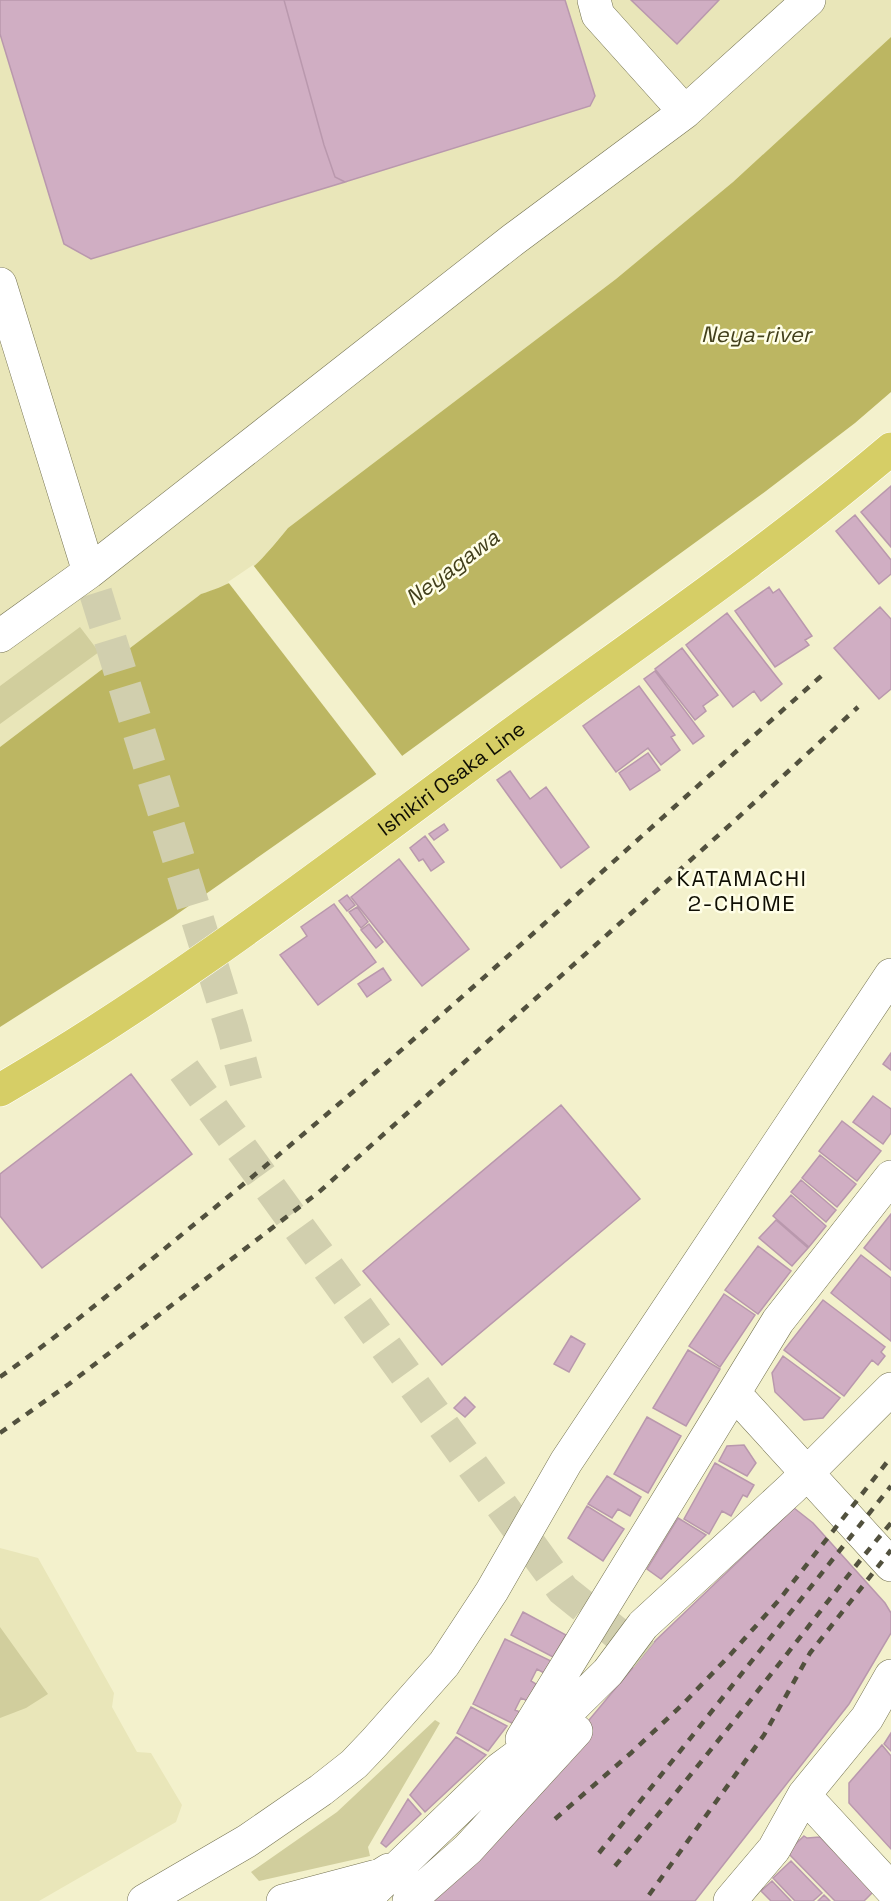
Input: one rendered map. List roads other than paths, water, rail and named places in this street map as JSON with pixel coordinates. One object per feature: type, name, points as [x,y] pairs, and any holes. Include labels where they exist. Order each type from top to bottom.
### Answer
[{"type":"main road","name":"Ishikiri Osaka Line","points":[[0,1089],[157,993],[246,931],[681,612],[847,486],[891,449]]},
{"type":"street","points":[[594,0],[598,15],[685,112]]},
{"type":"street","points":[[0,636],[89,572],[514,239],[685,112],[809,0]]},
{"type":"street","points":[[0,284],[89,572]]},
{"type":"street","points":[[144,1901],[286,1816],[354,1764],[444,1664],[492,1591],[566,1462],[891,975]]},
{"type":"street","points":[[500,1769],[524,1735],[778,1321],[891,1177]]},
{"type":"street","points":[[363,1901],[500,1769],[539,1740],[608,1672],[643,1625],[807,1473],[891,1389]]},
{"type":"street","points":[[734,1393],[891,1565]]},
{"type":"street","points":[[409,1901],[468,1849],[598,1707],[608,1672]]},
{"type":"street","points":[[730,1901],[774,1849],[804,1795],[867,1718],[891,1676]]},
{"type":"street","points":[[804,1795],[891,1889]]},
{"type":"street","points":[[283,1901],[381,1875],[404,1862]]},
{"type":"street","points":[[197,1901],[194,1897],[200,1868]]},
{"type":"water","name":"Neya-river","points":[[891,37],[891,392],[855,423],[766,491],[402,756],[173,917],[0,1027],[0,747],[201,594],[217,589],[241,576],[268,552],[288,528],[616,279],[733,182]]},
{"type":"tunnel","points":[[81,546],[232,1030],[246,1082]]},
{"type":"tunnel","points":[[184,1070],[563,1590],[644,1655]]},
{"type":"railway","points":[[0,1377],[128,1279],[361,1085],[827,671]]},
{"type":"railway","points":[[0,1433],[69,1384],[319,1192],[731,824],[858,707]]},
{"type":"railway","points":[[555,1819],[631,1753],[730,1655],[779,1600],[891,1457]]},
{"type":"railway","points":[[599,1853],[891,1486]]},
{"type":"railway","points":[[615,1866],[891,1523]]},
{"type":"railway","points":[[649,1895],[764,1735],[810,1653],[891,1550]]},
{"type":"district","name":"KATAMACHI 2-CHOME","points":[[742,890]]},
{"type":"water label","name":"Neyagawa","points":[[452,567]]}]
